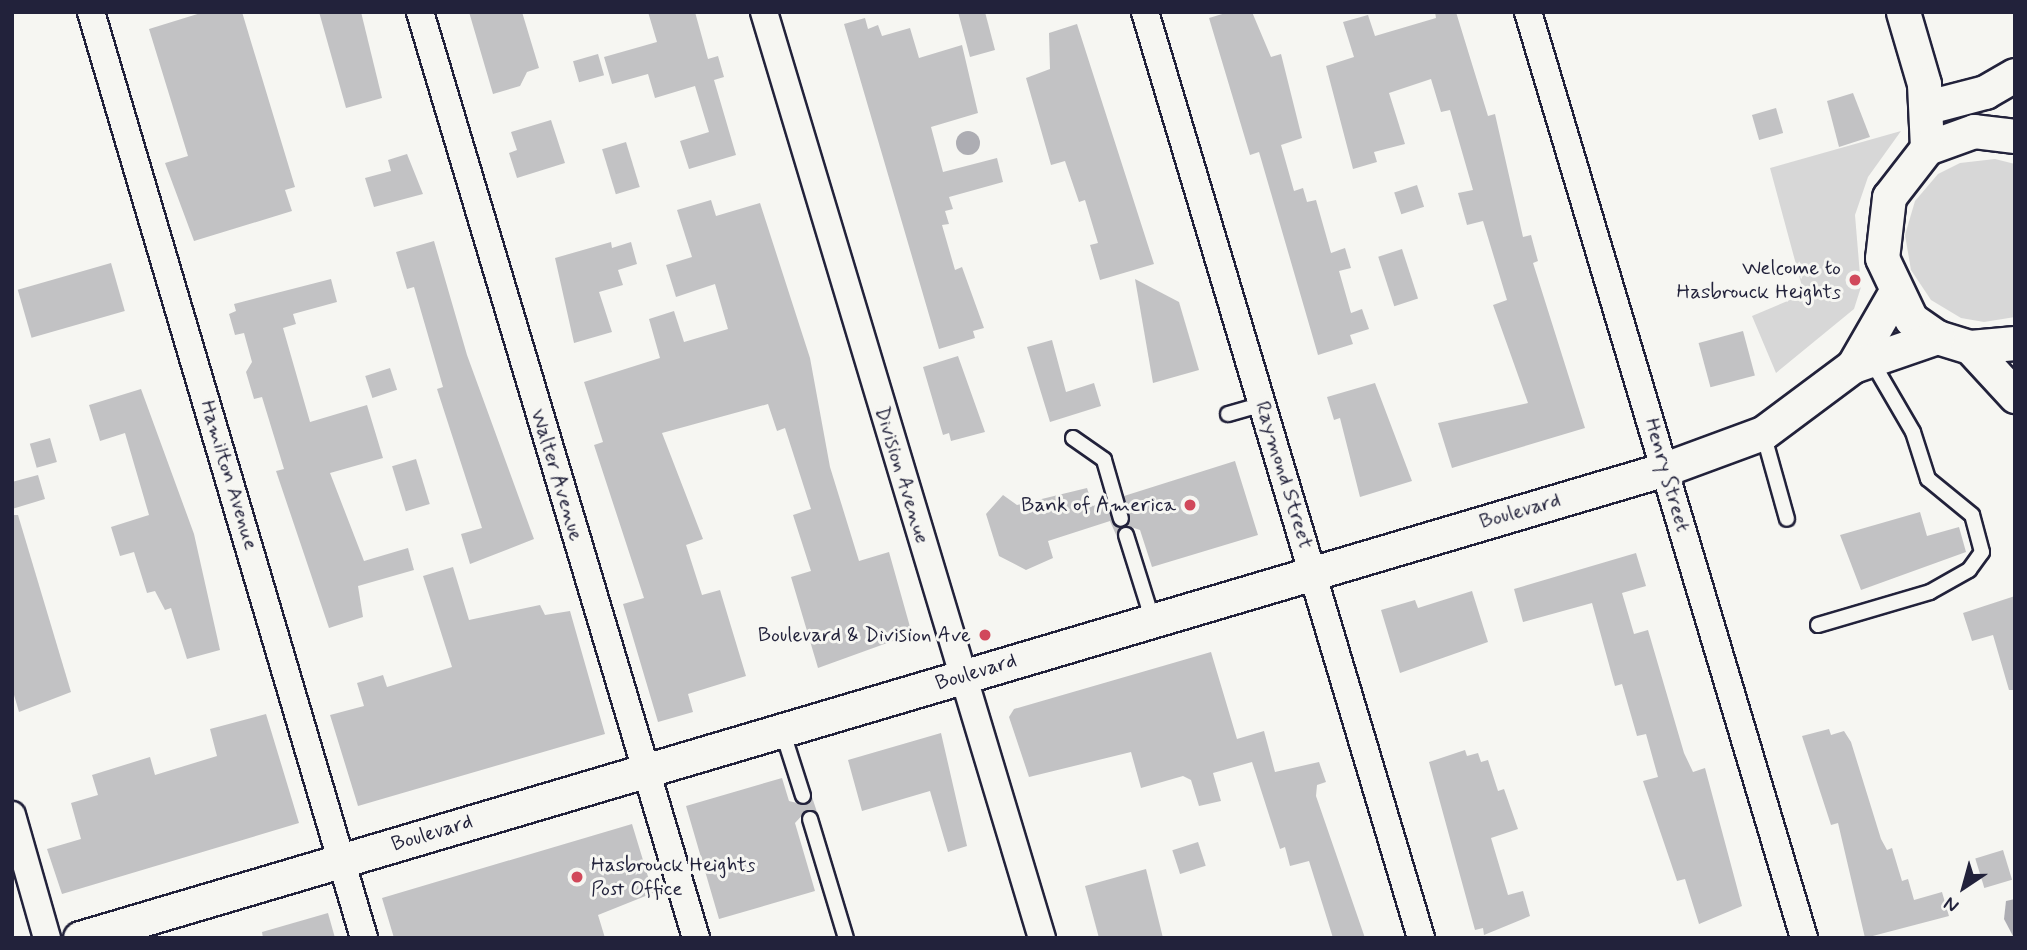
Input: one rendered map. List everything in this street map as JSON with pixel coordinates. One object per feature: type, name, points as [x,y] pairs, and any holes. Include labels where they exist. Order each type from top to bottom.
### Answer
[{"type":"street","name":"Hamilton Avenue","points":[[91,12],[364,938]]},
{"type":"street","name":"Walter Avenue","points":[[420,12],[695,937]]},
{"type":"street","name":"Division Avenue","points":[[764,12],[961,677],[1042,938]]},
{"type":"street","name":"Raymond Street","points":[[1145,12],[1421,938]]},
{"type":"street","name":"Henry Street","points":[[1528,12],[1804,938]]},
{"type":"street","points":[[1903,12],[1931,94],[1960,135]]},
{"type":"street","points":[[1931,94],[1985,92],[2015,75]]},
{"type":"street","points":[[1927,148],[1931,94]]},
{"type":"street","points":[[2015,136],[1960,135],[1927,148],[1889,197],[1882,258],[1895,293],[1911,319],[1937,337],[1970,347],[2015,343]]},
{"type":"street","name":"Boulevard","points":[[1862,362],[1895,293]]},
{"type":"street","name":"Boulevard","points":[[80,938],[1152,618],[1665,469],[1763,433],[1862,362],[1937,337]]},
{"type":"street","points":[[1970,347],[2015,396]]},
{"type":"street","points":[[12,815],[47,938]]},
{"type":"lane","points":[[1818,625],[1930,592],[1977,563],[1982,547],[1972,515],[1928,479],[1913,432],[1862,362]]},
{"type":"lane","points":[[1228,414],[1263,404]]},
{"type":"lane","points":[[1763,433],[1787,519]]},
{"type":"lane","points":[[1073,438],[1104,460],[1121,519]]},
{"type":"lane","points":[[1126,534],[1152,618]]},
{"type":"lane","points":[[782,730],[803,796]]},
{"type":"lane","points":[[810,818],[846,938]]},
{"type":"shaded area","points":[[968,131],[976,135],[980,143],[976,151],[968,155],[960,151],[956,143],[960,135]]},
{"type":"shaded area","points":[[1901,131],[1868,177],[1855,215],[1861,287],[1854,309],[1776,373],[1752,316],[1804,294],[1770,168]]},
{"type":"shaded area","points":[[1995,159],[2015,164],[2015,317],[1984,322],[1961,318],[1931,300],[1911,270],[1905,235],[1915,201],[1938,174],[1960,163]]},
{"type":"shaded area","points":[[2015,899],[2014,938],[2004,919],[2006,901]]},
{"type":"building","points":[[204,12],[242,12],[295,187],[285,190],[292,211],[194,241],[165,163],[188,156],[149,29]]},
{"type":"building","points":[[319,12],[361,12],[382,98],[346,108]]},
{"type":"building","points":[[469,12],[522,12],[539,68],[527,72],[520,86],[493,94]]},
{"type":"building","points":[[648,12],[695,12],[708,59],[718,56],[724,77],[714,80],[736,155],[689,169],[680,141],[709,132],[695,86],[655,98],[648,74],[612,84],[604,57],[657,42]]},
{"type":"building","points":[[958,12],[985,12],[995,50],[970,57]]},
{"type":"building","points":[[1229,12],[1252,12],[1271,57],[1281,54],[1302,138],[1281,145],[1294,191],[1303,188],[1307,202],[1316,200],[1331,253],[1345,248],[1351,268],[1339,271],[1351,313],[1362,309],[1369,329],[1350,335],[1353,344],[1318,355],[1259,152],[1250,155],[1209,18]]},
{"type":"building","points":[[1435,12],[1456,12],[1488,116],[1495,114],[1523,237],[1531,235],[1538,261],[1533,263],[1585,428],[1452,468],[1438,423],[1528,403],[1493,305],[1507,300],[1483,221],[1467,225],[1458,193],[1473,190],[1450,110],[1441,112],[1431,79],[1389,93],[1405,144],[1374,152],[1377,162],[1353,169],[1326,66],[1354,57],[1343,22],[1368,15],[1375,36],[1436,18]]},
{"type":"building","points":[[865,18],[868,29],[878,25],[882,36],[910,28],[919,58],[962,45],[978,113],[931,127],[943,172],[997,158],[1003,182],[949,197],[953,209],[945,211],[949,224],[942,225],[955,270],[962,267],[984,328],[973,331],[975,338],[939,349],[844,24]]},
{"type":"building","points":[[1077,24],[1154,264],[1100,280],[1090,245],[1098,243],[1085,200],[1079,202],[1065,161],[1051,165],[1026,78],[1050,69],[1049,33]]},
{"type":"building","points":[[598,54],[604,75],[579,82],[573,61]]},
{"type":"building","points":[[1853,93],[1870,137],[1839,147],[1827,101]]},
{"type":"building","points":[[1776,108],[1783,133],[1759,140],[1752,115]]},
{"type":"building","points":[[551,120],[565,163],[517,178],[509,153],[517,150],[511,132]]},
{"type":"building","points":[[626,142],[640,187],[616,194],[602,149]]},
{"type":"building","points":[[407,154],[423,194],[374,207],[365,178],[391,171],[388,160]]},
{"type":"building","points":[[1417,185],[1424,207],[1401,214],[1394,192]]},
{"type":"building","points":[[711,200],[716,216],[760,203],[810,358],[830,467],[859,561],[889,552],[912,634],[818,668],[791,577],[811,571],[793,515],[811,509],[785,428],[777,431],[768,404],[662,433],[703,539],[686,545],[702,595],[720,590],[746,676],[688,694],[693,712],[658,722],[623,604],[644,598],[594,445],[603,442],[584,382],[660,358],[649,319],[674,311],[684,342],[728,329],[715,284],[676,297],[666,265],[692,257],[677,210]]},
{"type":"building","points":[[434,241],[467,355],[534,539],[470,564],[461,534],[482,528],[437,389],[443,387],[414,287],[407,289],[396,252]]},
{"type":"building","points":[[611,242],[612,248],[631,242],[637,264],[618,270],[623,285],[599,292],[612,332],[574,343],[555,258]]},
{"type":"building","points":[[1402,249],[1418,298],[1394,306],[1378,257]]},
{"type":"building","points":[[111,263],[125,311],[32,338],[18,290]]},
{"type":"building","points":[[331,279],[337,302],[293,314],[296,324],[283,328],[310,422],[367,405],[383,458],[330,473],[364,561],[408,548],[414,570],[358,586],[363,617],[329,628],[276,471],[284,469],[262,397],[254,399],[246,372],[252,362],[244,333],[235,335],[229,314],[236,311],[234,304]]},
{"type":"building","points":[[1135,279],[1179,302],[1199,370],[1153,383]]},
{"type":"building","points":[[1743,331],[1755,375],[1710,387],[1699,343]]},
{"type":"building","points":[[1052,340],[1066,392],[1094,383],[1101,406],[1050,422],[1027,347]]},
{"type":"building","points":[[958,356],[985,432],[951,441],[949,433],[943,435],[923,367]]},
{"type":"building","points":[[390,368],[397,390],[372,398],[365,376]]},
{"type":"building","points":[[1375,383],[1412,481],[1360,497],[1340,418],[1334,420],[1327,397]]},
{"type":"building","points":[[141,389],[194,534],[220,650],[187,659],[171,608],[165,610],[155,591],[147,593],[134,552],[120,556],[111,527],[149,515],[125,433],[100,441],[89,405]]},
{"type":"building","points":[[50,438],[57,462],[37,468],[30,444]]},
{"type":"building","points":[[416,459],[430,504],[406,511],[392,466]]},
{"type":"building","name":"Bank of America","points":[[1235,461],[1258,535],[1152,567],[1140,530],[1128,526],[1124,496]]},
{"type":"building","points":[[38,475],[45,499],[12,509],[12,482]]},
{"type":"building","points":[[1087,488],[1093,506],[1106,501],[1119,528],[1117,537],[1110,521],[1048,541],[1053,558],[1026,570],[999,556],[986,514],[1003,495],[1017,505]]},
{"type":"building","points":[[1920,512],[1927,536],[1959,527],[1966,552],[1861,590],[1840,535]]},
{"type":"building","points":[[12,515],[18,515],[71,692],[19,712],[12,688]]},
{"type":"building","points":[[1636,553],[1646,586],[1622,593],[1634,634],[1648,630],[1684,753],[1693,772],[1705,768],[1742,906],[1699,924],[1685,879],[1677,881],[1643,781],[1658,777],[1646,734],[1637,736],[1622,684],[1615,686],[1592,603],[1523,622],[1514,589]]},
{"type":"building","points":[[453,567],[469,620],[540,605],[545,615],[570,611],[605,734],[358,806],[330,715],[364,706],[357,683],[383,675],[387,687],[452,667],[423,576]]},
{"type":"building","points":[[1472,591],[1488,642],[1400,673],[1381,610],[1415,600],[1418,608]]},
{"type":"building","points":[[2015,596],[2015,690],[2009,690],[1993,635],[1972,641],[1963,613]]},
{"type":"building","points":[[1211,652],[1237,739],[1264,731],[1275,772],[1319,762],[1326,782],[1317,785],[1316,796],[1365,938],[1333,938],[1309,861],[1290,866],[1285,847],[1280,849],[1252,762],[1213,773],[1221,801],[1199,806],[1191,780],[1183,776],[1141,788],[1131,752],[1029,777],[1009,717],[1014,709]]},
{"type":"building","points":[[266,714],[299,823],[62,894],[47,849],[81,839],[71,803],[98,795],[92,775],[150,757],[155,775],[217,756],[210,729]]},
{"type":"building","points":[[1829,729],[1831,735],[1844,731],[1851,742],[1881,839],[1887,850],[1892,848],[1902,881],[1908,879],[1914,900],[1942,892],[1949,916],[1865,938],[1838,823],[1831,825],[1802,736]]},
{"type":"building","points":[[941,733],[967,846],[948,852],[930,791],[862,811],[848,760]]},
{"type":"building","points":[[1465,750],[1467,756],[1478,753],[1481,762],[1488,760],[1498,791],[1504,789],[1518,829],[1491,838],[1508,895],[1523,891],[1530,916],[1484,935],[1483,928],[1475,930],[1429,762]]},
{"type":"building","points":[[782,778],[789,801],[805,805],[812,797],[817,812],[807,810],[795,823],[815,891],[719,919],[686,806]]},
{"type":"building","points":[[632,824],[653,893],[598,915],[605,938],[394,938],[382,898]]},
{"type":"building","points":[[1198,842],[1206,866],[1180,874],[1172,850]]},
{"type":"building","points":[[2003,850],[2012,880],[1984,888],[1975,858]]},
{"type":"building","points":[[1146,869],[1163,938],[1099,938],[1085,886]]},
{"type":"building","points":[[328,913],[335,938],[263,938],[262,932]]},
{"type":"place","name":"Welcome to Hasbrouck Heights","points":[[1855,280]]},
{"type":"place","name":"Bank of America","points":[[1190,505]]},
{"type":"place","name":"Boulevard & Division Ave","points":[[985,635]]},
{"type":"place","name":"Hasbrouck Heights Post Office","points":[[577,877]]}]
